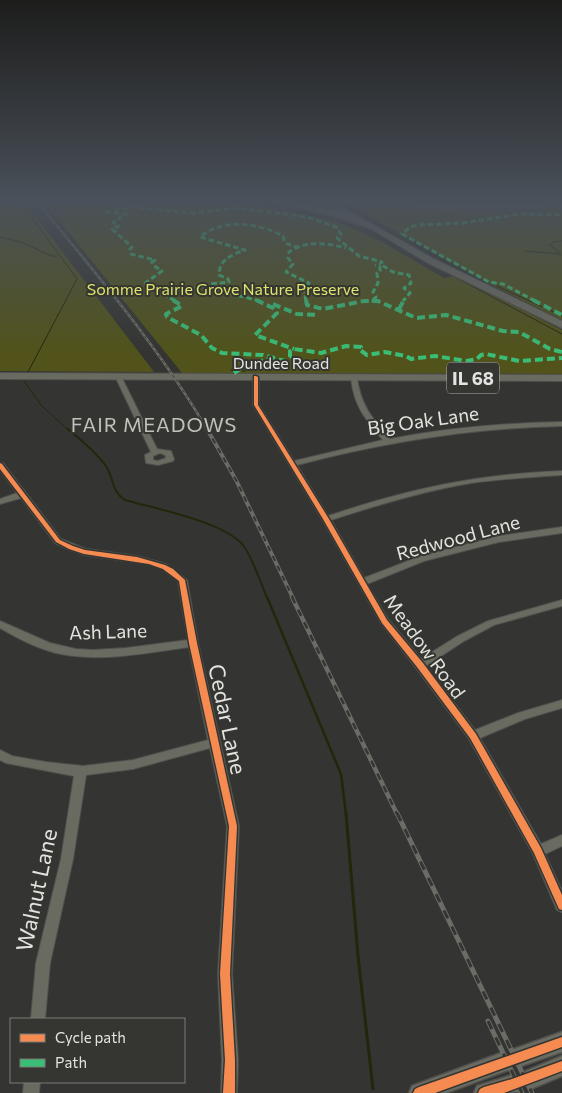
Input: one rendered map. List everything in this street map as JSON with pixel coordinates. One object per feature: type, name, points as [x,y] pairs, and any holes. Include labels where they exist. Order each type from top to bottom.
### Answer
[{"type":"main road","points":[[414,251],[562,325]]},
{"type":"main road","points":[[421,251],[436,260],[436,262]]},
{"type":"main road","name":"Dundee Road","points":[[0,376],[562,378]]},
{"type":"street","points":[[118,376],[155,452]]},
{"type":"street","name":"Meadow Road","points":[[256,377],[256,405],[326,518],[384,621],[420,665],[473,736],[538,851],[562,906]]},
{"type":"street","points":[[354,378],[355,395],[360,408],[387,440]]},
{"type":"street","name":"Big Oak Lane","points":[[292,464],[387,440],[475,428],[562,424]]},
{"type":"street","name":"Cedar Lane","points":[[0,465],[58,541],[69,548],[87,554],[138,560],[164,566],[182,580],[193,643],[233,826],[225,974],[230,1060],[229,1093]]},
{"type":"street","points":[[326,518],[384,498],[430,487],[530,473],[562,472]]},
{"type":"street","points":[[0,502],[23,494]]},
{"type":"street","name":"Redwood Lane","points":[[363,582],[421,559],[499,539],[562,530]]},
{"type":"street","points":[[420,665],[460,639],[491,622],[562,603]]},
{"type":"street","name":"Ash Lane","points":[[0,624],[58,650],[66,651],[89,653],[120,652],[193,643]]},
{"type":"street","points":[[473,736],[522,716],[562,704]]},
{"type":"street","points":[[0,755],[10,760],[81,771],[129,765],[215,742]]},
{"type":"street","name":"Walnut Lane","points":[[38,1018],[43,963],[67,859],[81,771]]},
{"type":"street","points":[[538,851],[562,840]]},
{"type":"street","points":[[521,1056],[562,1042]]},
{"type":"street","points":[[419,1093],[501,1063]]},
{"type":"street","points":[[533,1078],[562,1066]]},
{"type":"street","points":[[484,1093],[512,1085]]},
{"type":"green space","points":[[0,251],[62,251],[154,372],[0,371]]},
{"type":"green space","name":"Somme Prairie Grove Nature Preserve","points":[[84,251],[398,251],[444,278],[456,276],[562,330],[562,374],[182,373]]},
{"type":"green space","points":[[431,251],[562,251],[562,320],[492,285]]},
{"type":"waterway","points":[[41,251],[57,256]]},
{"type":"waterway","points":[[28,372],[77,279],[56,251]]},
{"type":"waterway","points":[[407,251],[413,254]]},
{"type":"waterway","points":[[525,251],[561,254],[557,251]]},
{"type":"waterway","points":[[455,277],[562,334]]},
{"type":"waterway","points":[[497,286],[562,316]]},
{"type":"waterway","points":[[231,370],[245,371]]},
{"type":"waterway","points":[[24,381],[41,405],[69,431]]},
{"type":"waterway","points":[[68,429],[102,461],[109,471],[117,493],[125,500],[205,523],[220,529],[243,545],[256,570],[267,598]]},
{"type":"waterway","points":[[267,597],[341,774],[346,814]]},
{"type":"waterway","points":[[346,813],[358,956],[373,1089]]},
{"type":"railway","points":[[77,251],[148,341],[208,431]]},
{"type":"railway","points":[[207,429],[236,480],[293,598]]},
{"type":"railway","points":[[292,597],[397,814]]},
{"type":"railway","points":[[397,813],[532,1093]]},
{"type":"railway","points":[[488,1021],[522,1093]]},
{"type":"marked path","points":[[130,251],[131,254],[155,260],[152,262],[153,265],[162,271],[144,284],[160,290],[175,292],[167,296],[182,306],[169,311],[166,314],[167,317],[201,335],[212,348],[227,355],[263,355],[285,361],[290,357],[290,351],[294,349],[321,353],[346,346],[361,347],[360,350],[367,355],[385,352],[406,356],[411,359],[435,356],[466,361],[477,359],[481,355],[486,354],[519,361],[562,358]]},
{"type":"marked path","points":[[242,251],[227,257],[219,268],[219,275],[228,279],[229,282],[210,284],[208,288],[266,303],[277,313],[255,335],[294,349]]},
{"type":"marked path","points":[[290,251],[288,258],[293,264],[286,272],[309,283],[304,289],[307,305],[315,308],[331,309],[372,300],[384,302],[416,318],[446,315],[503,331],[519,332],[550,349],[562,352]]},
{"type":"marked path","points":[[353,251],[359,256],[382,262],[380,264],[393,272],[409,275],[411,283],[404,288],[410,293],[399,309]]},
{"type":"marked path","points":[[433,251],[489,282],[503,284],[562,315]]},
{"type":"marked path","points":[[373,300],[376,297],[373,292],[378,283],[377,273],[380,271],[380,267],[375,265]]},
{"type":"marked path","points":[[169,290],[208,287]]},
{"type":"marked path","points":[[273,304],[297,314],[318,315]]},
{"type":"marked path","points":[[234,373],[250,363],[271,359]]},
{"type":"cycle path","points":[[256,377],[256,405],[326,519],[384,621],[420,665],[473,736],[538,851],[562,906]]},
{"type":"cycle path","points":[[0,465],[58,541],[84,552],[137,559],[166,567],[182,580],[193,643],[233,826],[225,974],[230,1060],[229,1093]]},
{"type":"cycle path","points":[[419,1093],[562,1042]]},
{"type":"cycle path","points":[[484,1093],[512,1085],[562,1066]]},
{"type":"district","name":"FAIR MEADOWS","points":[[154,424]]}]
